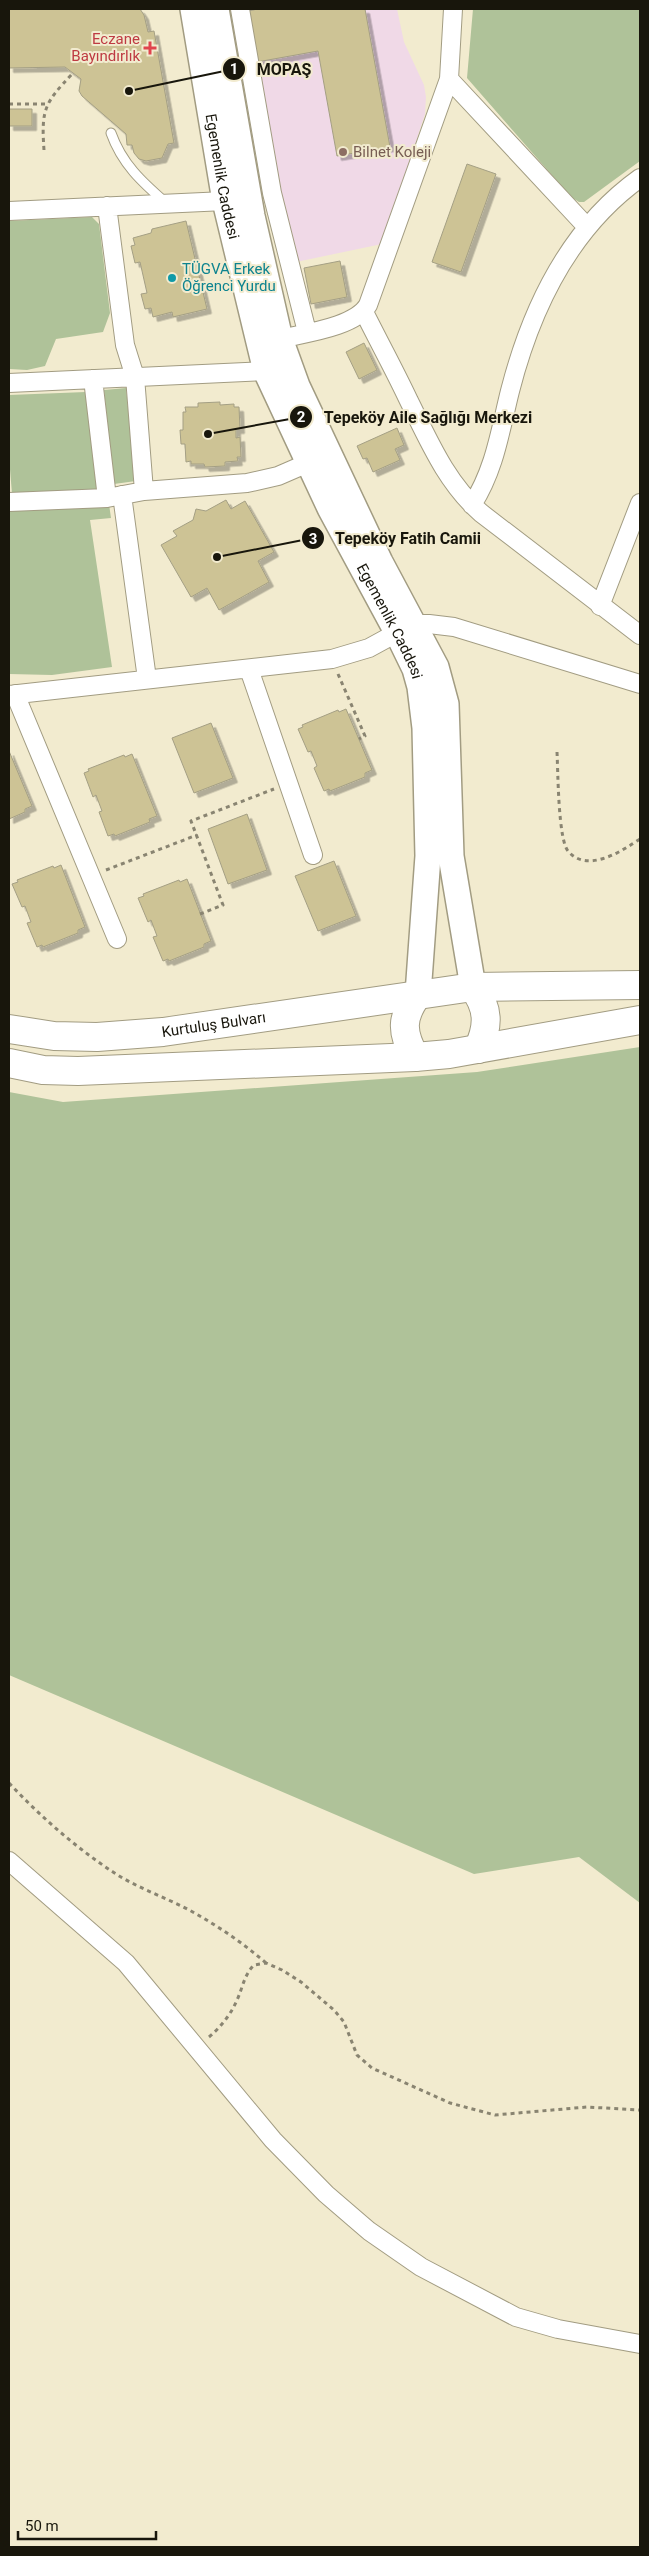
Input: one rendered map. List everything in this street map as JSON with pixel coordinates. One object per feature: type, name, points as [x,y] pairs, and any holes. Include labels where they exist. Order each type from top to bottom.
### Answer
[{"type":"highway","points":[[415,1057],[404,1034],[408,1006],[418,994],[473,987],[640,984]]},
{"type":"highway","points":[[473,987],[481,998],[487,1021],[485,1033],[478,1049]]},
{"type":"highway","name":"Kurtuluş Bulvarı","points":[[9,1029],[54,1036],[97,1037],[163,1032],[418,994]]},
{"type":"highway","points":[[9,1063],[43,1070],[78,1071],[415,1057],[478,1049],[640,1020]]},
{"type":"main road","name":"Egemenlik Caddesi","points":[[193,9],[225,201],[266,371],[308,463],[405,628],[436,667],[444,690],[451,856],[473,987]]},
{"type":"main road","name":"Egemenlik Caddesi","points":[[216,9],[252,216],[280,339],[302,395],[380,562],[405,628],[420,687],[425,728],[428,884],[418,994]]},
{"type":"street","points":[[240,9],[272,194],[306,332]]},
{"type":"street","points":[[280,339],[349,321],[364,312],[450,79],[453,9]]},
{"type":"street","points":[[450,79],[587,227]]},
{"type":"street","points":[[472,505],[483,487],[498,446],[514,376],[531,329],[554,278],[587,227],[612,200],[640,178]]},
{"type":"street","points":[[9,211],[225,201]]},
{"type":"street","points":[[107,206],[124,346],[135,377],[144,491]]},
{"type":"street","points":[[364,312],[445,471],[472,505],[600,606],[640,635]]},
{"type":"street","points":[[9,383],[266,371]]},
{"type":"street","points":[[93,379],[147,679]]},
{"type":"street","points":[[9,502],[114,497],[144,491],[247,483],[278,476],[308,463]]},
{"type":"street","points":[[600,606],[640,503]]},
{"type":"street","points":[[117,939],[12,695],[332,659],[369,648],[405,628],[454,627],[640,684]]},
{"type":"street","points":[[249,668],[313,855]]},
{"type":"street","points":[[9,1861],[126,1963],[274,2140],[326,2194],[369,2231],[421,2267],[516,2317],[558,2329],[640,2344]]},
{"type":"lane","points":[[110,133],[118,153],[127,166],[167,204]]},
{"type":"path","points":[[44,150],[42,124],[47,104],[73,73]]},
{"type":"path","points":[[9,104],[47,104]]},
{"type":"path","points":[[332,659],[365,736],[359,739]]},
{"type":"path","points":[[557,752],[561,823],[566,850],[576,857],[588,861],[609,858],[640,839]]},
{"type":"path","points":[[200,914],[223,905],[192,822],[288,784]]},
{"type":"path","points":[[91,876],[196,835]]},
{"type":"path","points":[[9,1784],[32,1808],[113,1872],[155,1896],[190,1910],[226,1932],[266,1963],[301,1982],[334,2010],[344,2022],[357,2056],[372,2068],[450,2104],[495,2115],[587,2107],[640,2110]]},
{"type":"path","points":[[197,2049],[225,2021],[238,2000],[246,1973],[254,1965],[266,1963]]},
{"type":"shaded area","name":"Bilnet Koleji","points":[[248,9],[397,9],[404,42],[424,85],[426,97],[425,114],[382,244],[296,262],[281,191]]},
{"type":"green space","points":[[473,9],[640,9],[640,161],[584,202],[579,202],[571,197],[467,78]]},
{"type":"green space","points":[[92,217],[99,224],[110,313],[103,332],[56,339],[45,366],[27,370],[9,369],[9,221]]},
{"type":"green space","points":[[126,388],[136,481],[114,484],[104,390]]},
{"type":"green space","points":[[86,392],[97,491],[12,494],[9,457],[9,395]]},
{"type":"green space","points":[[109,504],[111,518],[90,520],[112,667],[52,675],[9,674],[9,510]]},
{"type":"green space","points":[[640,1047],[640,1903],[579,1857],[474,1874],[9,1675],[9,1092],[63,1102],[477,1072]]},
{"type":"building","points":[[9,9],[140,9],[144,15],[148,32],[154,31],[174,143],[168,144],[162,158],[146,161],[139,159],[134,153],[132,145],[127,145],[126,134],[82,96],[79,91],[81,79],[65,67],[9,68]]},
{"type":"building","points":[[258,9],[365,9],[390,147],[337,156],[318,51],[257,62],[248,11]]},
{"type":"building","points":[[9,109],[32,109],[32,126],[9,126]]},
{"type":"building","points":[[467,164],[496,174],[461,272],[432,262]]},
{"type":"building","name":"TÜGVA Erkek Öğrenci Yurdu","points":[[186,221],[207,309],[173,317],[172,312],[153,317],[151,308],[145,309],[141,294],[147,293],[140,262],[135,263],[131,246],[135,245],[133,238],[151,233],[152,229]]},
{"type":"building","points":[[340,261],[347,297],[311,304],[304,268]]},
{"type":"building","points":[[364,343],[377,370],[359,379],[346,352]]},
{"type":"building","points":[[220,402],[220,405],[234,404],[234,407],[239,407],[240,429],[236,429],[236,438],[240,437],[241,457],[237,457],[238,461],[225,462],[225,466],[205,467],[204,464],[191,464],[191,461],[186,462],[185,444],[181,444],[180,430],[183,430],[183,412],[186,412],[185,407],[198,407],[198,403]]},
{"type":"building","points":[[397,428],[404,445],[395,449],[400,460],[373,472],[367,458],[363,459],[357,446]]},
{"type":"building","points":[[226,500],[231,509],[245,501],[274,552],[258,561],[269,582],[219,610],[207,588],[191,597],[161,545],[177,536],[173,531],[193,520],[196,509],[206,511]]},
{"type":"building","points":[[346,709],[372,770],[365,773],[365,777],[330,791],[329,789],[324,791],[314,768],[317,766],[311,751],[308,752],[298,729],[303,727],[302,725],[338,710],[339,712]]},
{"type":"building","points":[[211,723],[233,778],[194,793],[172,738]]},
{"type":"building","points":[[9,751],[32,806],[25,809],[25,812],[9,819]]},
{"type":"building","points":[[132,754],[157,816],[149,819],[150,822],[115,836],[114,834],[108,836],[99,812],[102,811],[96,795],[93,797],[84,773],[89,771],[88,769],[124,755],[125,757]]},
{"type":"building","points":[[247,814],[267,870],[228,884],[208,829]]},
{"type":"building","points":[[334,861],[356,916],[318,931],[295,876]]},
{"type":"building","points":[[61,865],[85,927],[78,930],[78,933],[43,947],[42,945],[37,947],[27,923],[31,922],[25,906],[22,907],[12,884],[18,882],[17,880],[53,866],[54,868]]},
{"type":"building","points":[[187,879],[211,941],[204,944],[204,947],[169,961],[168,959],[163,961],[153,937],[157,936],[151,920],[148,922],[138,898],[144,896],[143,894],[179,880],[180,882]]},
{"type":"place","name":"Eczane Bayındırlık","points":[[150,48]]},
{"type":"place","name":"MOPAŞ","points":[[129,91]]},
{"type":"place","name":"Bilnet Koleji","points":[[343,152]]},
{"type":"place","name":"TÜGVA Erkek Öğrenci Yurdu","points":[[172,278]]},
{"type":"place","name":"Tepeköy Aile Sağlığı Merkezi","points":[[208,434]]},
{"type":"place","name":"Tepeköy Fatih Camii","points":[[217,557]]}]
